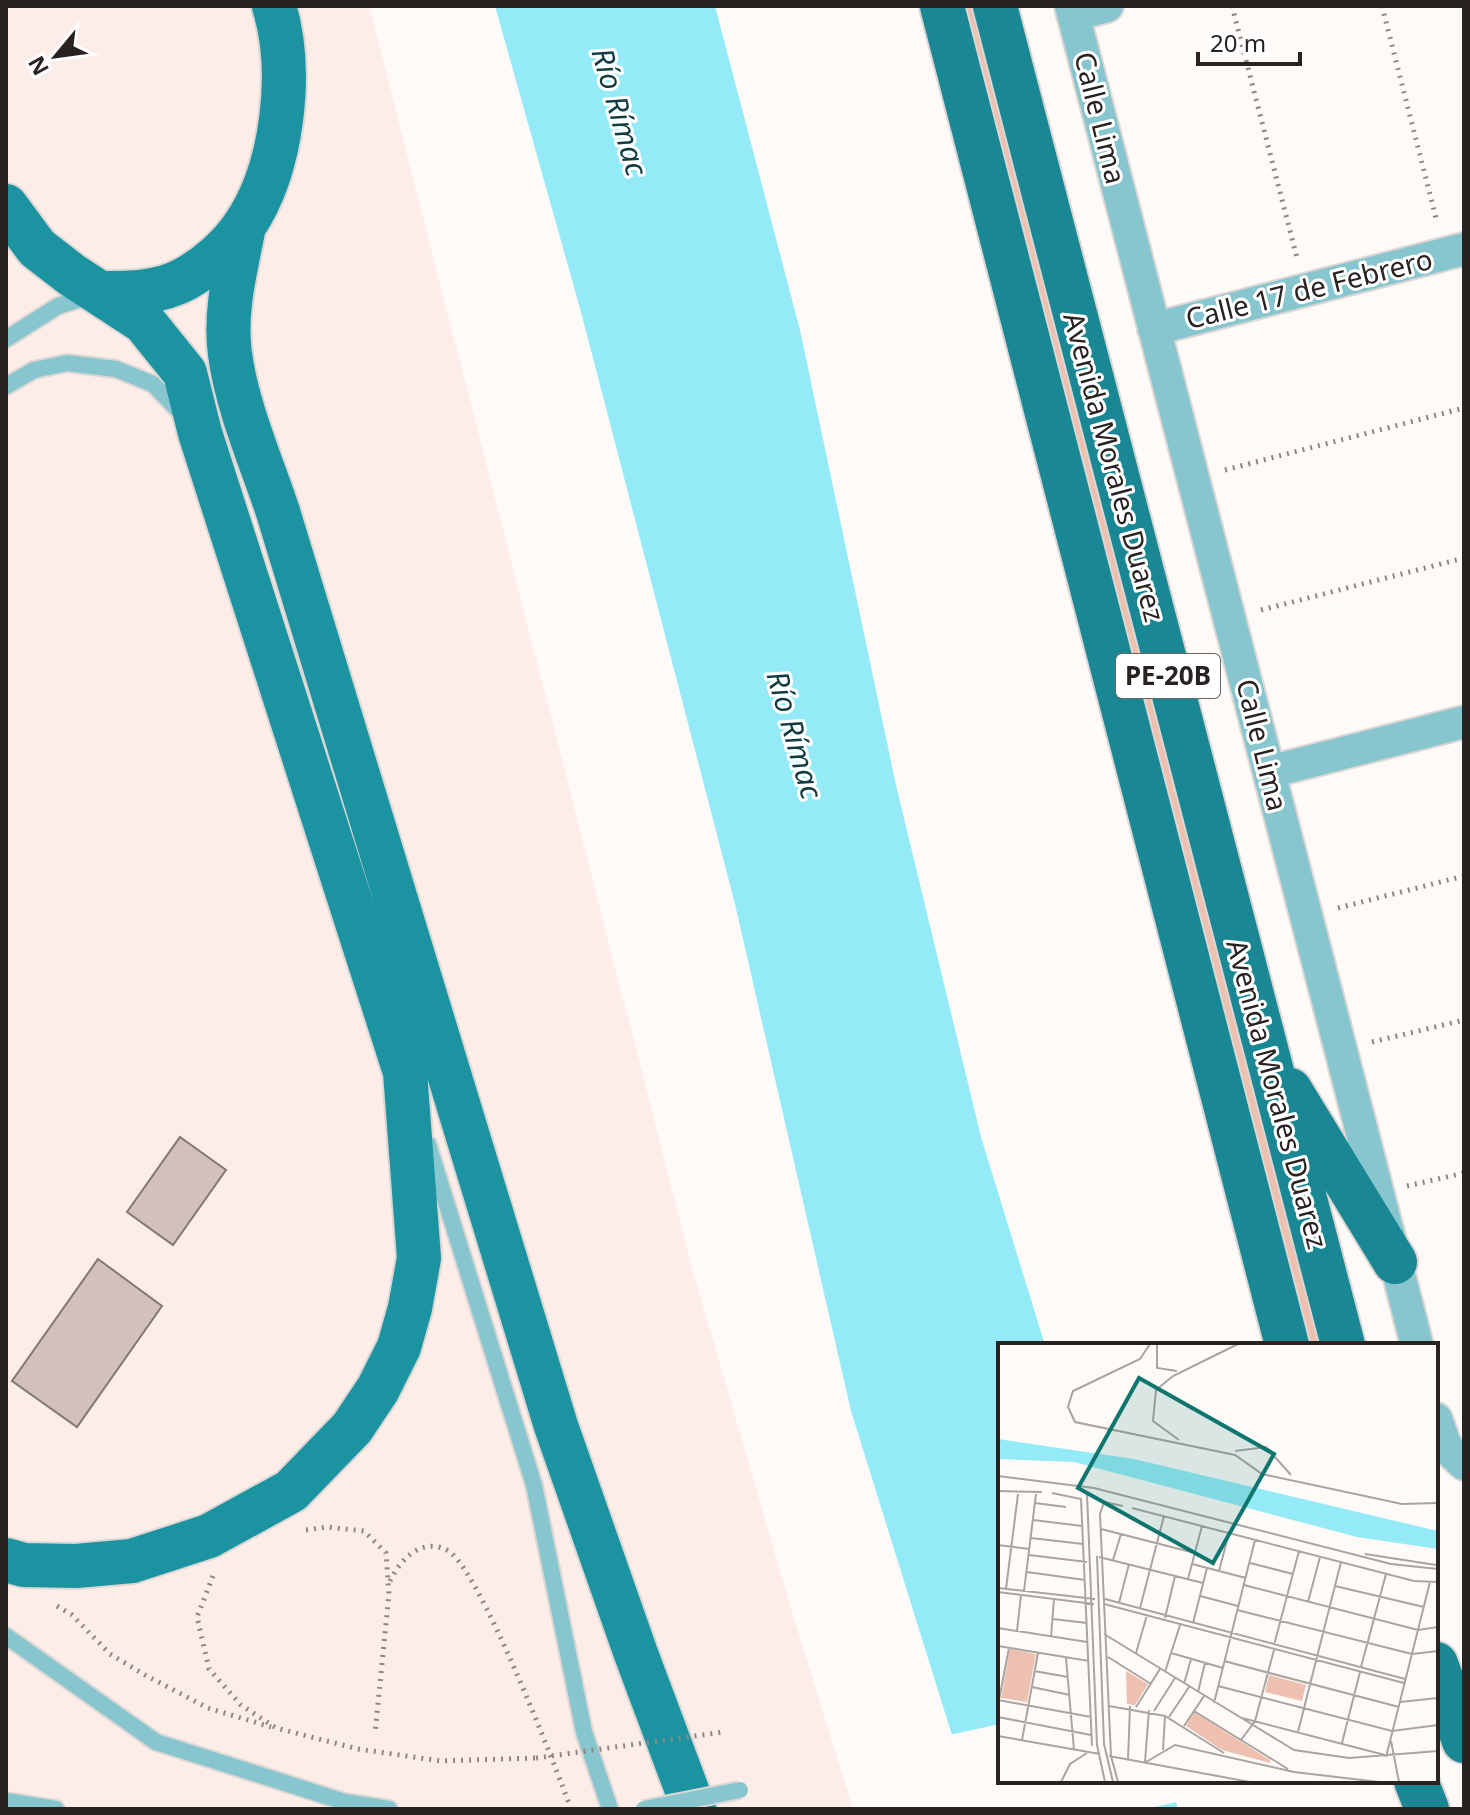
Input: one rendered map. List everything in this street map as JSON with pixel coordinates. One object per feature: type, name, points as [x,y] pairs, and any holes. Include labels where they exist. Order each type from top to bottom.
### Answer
[{"type":"highway","name":"Avenida Morales Duarez","points":[[942,6],[1286,1343]]},
{"type":"highway","name":"Avenida Morales Duarez","points":[[995,6],[1342,1343]]},
{"type":"highway","points":[[1265,1049],[1395,1262]]},
{"type":"highway","points":[[1438,1670],[1464,1741]]},
{"type":"highway","points":[[1417,1783],[1427,1809]]},
{"type":"main road","points":[[101,293],[143,292],[184,280],[225,250],[244,226],[261,195],[273,162],[280,111],[285,73],[274,6]]},
{"type":"main road","points":[[6,206],[37,248],[144,322],[185,373],[200,433],[405,1072],[419,1258],[399,1347],[378,1389],[352,1428],[291,1491],[209,1536],[132,1561],[63,1566],[24,1565],[6,1560]]},
{"type":"main road","points":[[244,226],[230,295],[230,352],[240,395],[556,1426],[694,1809]]},
{"type":"street","points":[[1072,10],[1107,6]]},
{"type":"street","name":"Calle Lima","points":[[1072,10],[1416,1343]]},
{"type":"street","name":"Calle 17 de Febrero","points":[[1154,329],[1459,251]]},
{"type":"street","points":[[1269,772],[1464,722]]},
{"type":"lane","points":[[6,339],[58,306],[101,293]]},
{"type":"lane","points":[[6,386],[34,370],[67,363],[116,369],[153,384],[200,433]]},
{"type":"lane","points":[[405,1072],[534,1485],[584,1732],[610,1809]]},
{"type":"lane","points":[[6,1636],[156,1742],[345,1802],[389,1809]]},
{"type":"lane","points":[[644,1809],[740,1790]]},
{"type":"lane","points":[[6,1801],[56,1809]]},
{"type":"path","points":[[1232,6],[1305,290]]},
{"type":"path","points":[[1382,6],[1459,251]]},
{"type":"path","points":[[1193,478],[1464,408]]},
{"type":"path","points":[[1229,618],[1464,558]]},
{"type":"path","points":[[1306,917],[1464,876]]},
{"type":"path","points":[[1340,1050],[1464,1020]]},
{"type":"path","points":[[1377,1193],[1464,1173]]},
{"type":"path","points":[[300,1531],[327,1527],[364,1531],[386,1553],[389,1584],[375,1733]]},
{"type":"path","points":[[389,1584],[397,1566],[410,1553],[430,1546],[449,1550],[463,1566],[514,1669],[548,1746],[571,1809]]},
{"type":"path","points":[[223,1568],[213,1576],[197,1617],[209,1669],[241,1705],[276,1728]]},
{"type":"path","points":[[46,1598],[72,1615],[110,1654],[208,1708],[358,1749],[441,1761],[536,1758],[724,1732]]},
{"type":"shaded area","points":[[6,6],[369,6],[692,1268],[793,1616],[853,1809],[6,1809]]},
{"type":"shaded area","points":[[960,6],[986,6],[1326,1343],[1304,1343]]},
{"type":"water","name":"Río Rímac","points":[[495,6],[715,6],[800,330],[896,785],[981,1137],[1044,1343],[998,1343],[998,1783],[1171,1783],[1178,1809],[975,1809],[851,1411],[735,904],[581,312]]},
{"type":"pier","points":[[998,1724],[998,1783],[1175,1783],[1180,1801],[1147,1809],[971,1809],[949,1735]]},
{"type":"building","points":[[180,1137],[226,1170],[173,1245],[127,1212]]},
{"type":"building","points":[[98,1259],[162,1306],[77,1427],[12,1381]]}]
